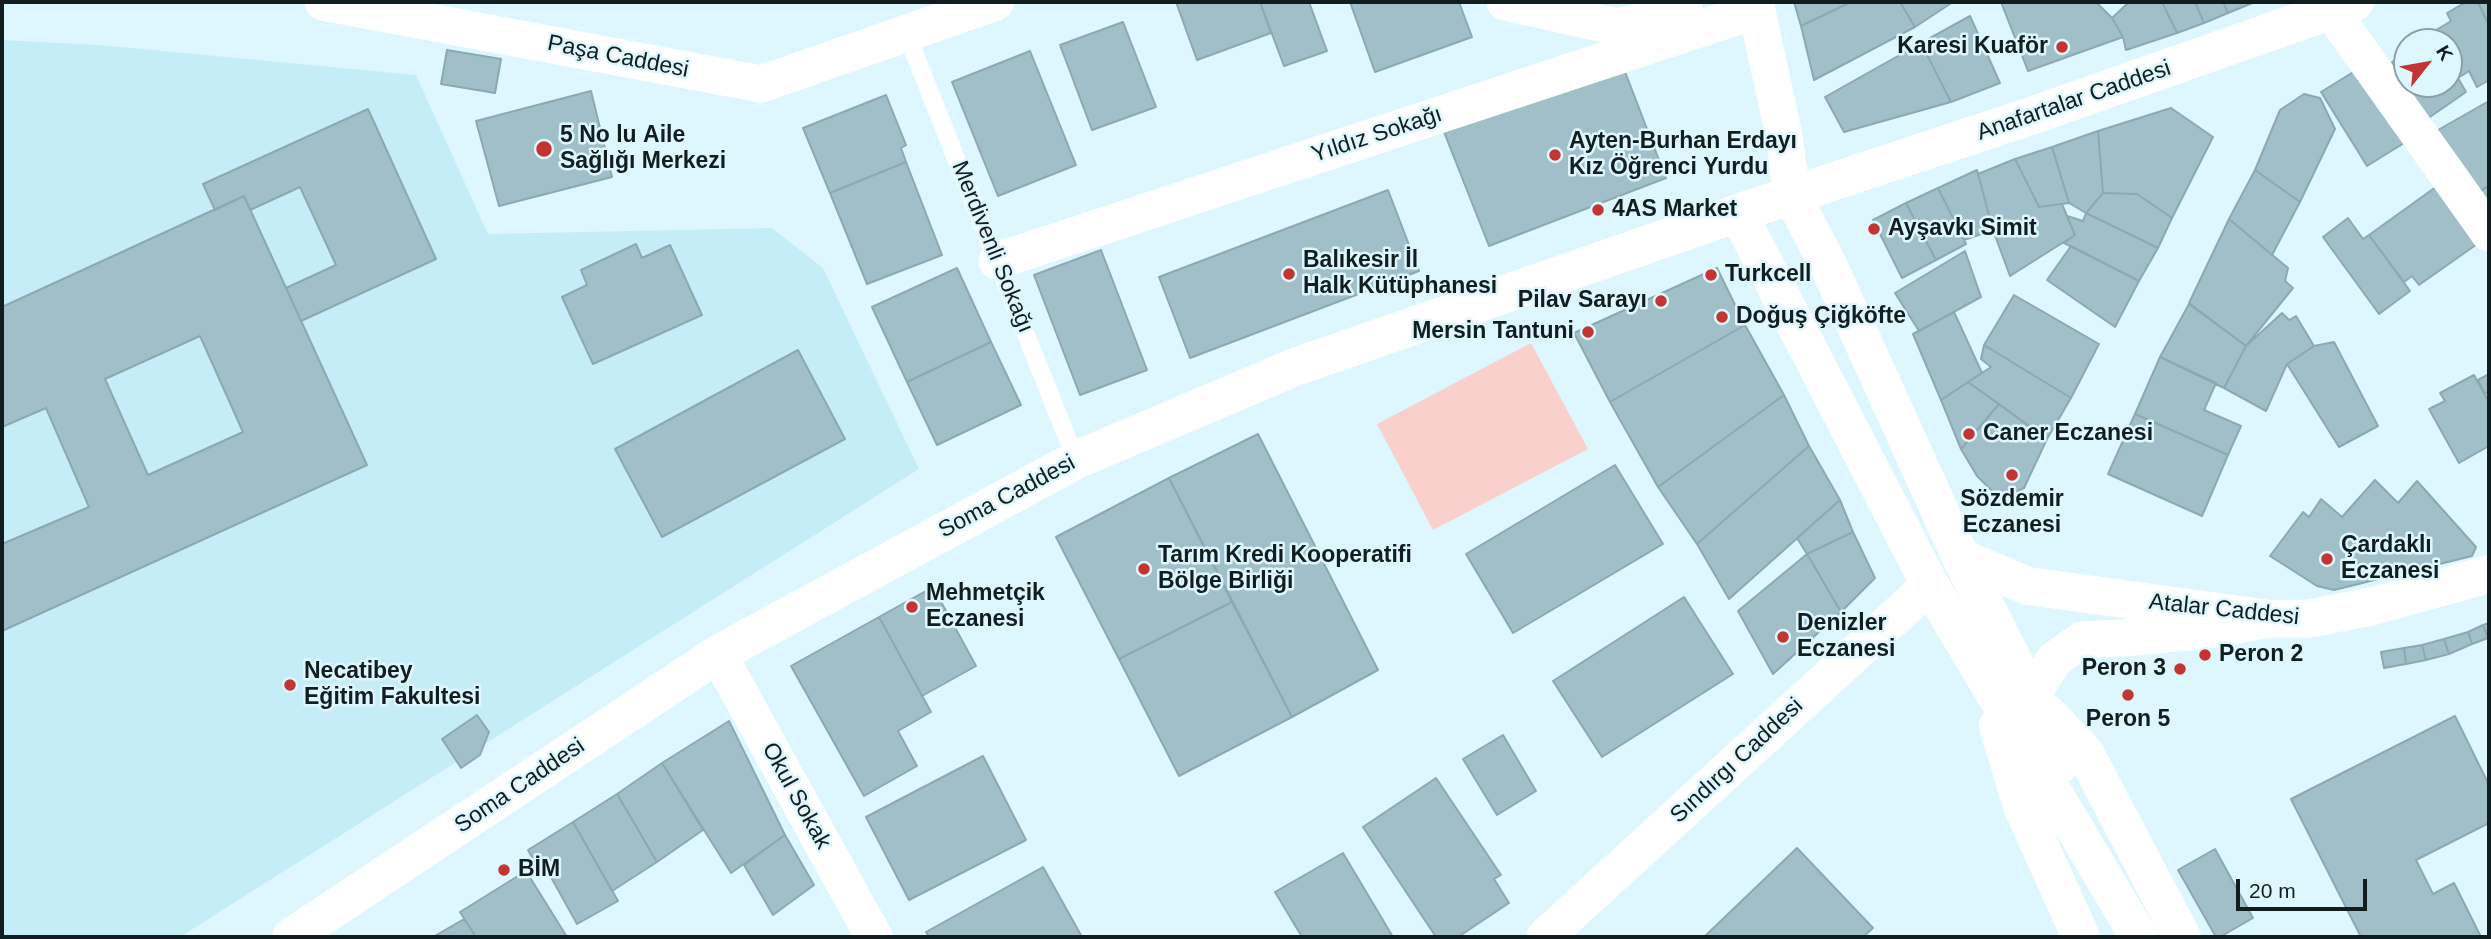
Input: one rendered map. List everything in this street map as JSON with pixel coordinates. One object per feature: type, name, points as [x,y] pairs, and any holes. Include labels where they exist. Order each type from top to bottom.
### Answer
[{"type":"main road","name":"Anafartalar Caddesi","points":[[1792,195],[2028,117],[2344,7]]},
{"type":"main road","name":"Soma Caddesi","points":[[291,937],[718,654],[1076,460],[1295,367],[1792,195]]},
{"type":"main road","points":[[1792,195],[1830,271],[1961,558],[2031,696],[2116,895]]},
{"type":"main road","points":[[1738,213],[1930,585],[2139,937]]},
{"type":"main road","name":"Atalar Caddesi","points":[[1961,558],[2028,586],[2270,619],[2307,619],[2373,606],[2489,574]]},
{"type":"main road","points":[[1981,671],[2022,806],[2081,937]]},
{"type":"main road","points":[[2031,696],[2085,753],[2182,937]]},
{"type":"street","name":"Paşa Caddesi","points":[[323,2],[761,84],[996,2]]},
{"type":"street","points":[[1505,2],[1617,27],[1722,4],[1756,6],[1784,136],[1792,195]]},
{"type":"street","name":"Yıldız Sokağı","points":[[998,261],[1756,6]]},
{"type":"street","points":[[2344,7],[2489,233]]},
{"type":"street","name":"Sındırgı Caddesi","points":[[1545,937],[1930,585]]},
{"type":"street","points":[[2031,696],[2054,660],[2082,640],[2213,629],[2270,619]]},
{"type":"street","name":"Okul Sokak","points":[[718,654],[874,937]]},
{"type":"lane","name":"Merdivenli Sokağı","points":[[907,35],[1076,460]]},
{"type":"shaded area","name":"Necatibey Eğitim Fakultesi","points":[[2,40],[100,45],[416,75],[488,234],[772,228],[823,268],[919,469],[180,937],[2,937]]},
{"type":"shaded area","points":[[1531,343],[1588,449],[1433,530],[1377,424]]},
{"type":"building","points":[[1176,2],[1260,2],[1271,33],[1197,60]]},
{"type":"building","points":[[1260,2],[1309,2],[1327,51],[1284,66]]},
{"type":"building","points":[[1350,2],[1459,2],[1472,37],[1375,72]]},
{"type":"building","points":[[1794,2],[1851,2],[1801,26]]},
{"type":"building","points":[[1851,2],[1900,2],[1915,27],[1814,80],[1801,26]]},
{"type":"building","points":[[1900,2],[1953,2],[1915,27]]},
{"type":"building","points":[[2001,2],[2096,2],[2112,18],[2123,37],[2028,71]]},
{"type":"building","points":[[2129,2],[2162,2],[2177,33],[2126,50],[2123,37],[2112,18]]},
{"type":"building","points":[[2162,2],[2195,2],[2204,23],[2177,33]]},
{"type":"building","points":[[2195,2],[2223,2],[2228,13],[2204,23]]},
{"type":"building","points":[[2223,2],[2255,2],[2228,13]]},
{"type":"building","points":[[2466,2],[2478,2],[2489,26],[2489,80],[2477,87],[2469,71],[2463,75],[2463,28],[2440,28],[2451,21],[2447,13]]},
{"type":"building","points":[[2478,2],[2489,2],[2489,26]]},
{"type":"building","points":[[1970,16],[2000,83],[1951,102],[1921,43]]},
{"type":"building","points":[[1123,22],[1156,107],[1092,130],[1060,45]]},
{"type":"building","points":[[1921,43],[1951,102],[1844,132],[1825,97]]},
{"type":"building","points":[[447,50],[501,59],[495,93],[441,84]]},
{"type":"building","points":[[1030,51],[1076,165],[998,196],[952,82]]},
{"type":"building","name":"Ayten-Burhan Erdayı Kız Öğrenci Yurdu","points":[[1622,64],[1666,178],[1489,246],[1444,132]]},
{"type":"building","points":[[2363,66],[2409,140],[2367,166],[2321,92]]},
{"type":"building","name":"5 No lu Aile Sağlığı Merkezi","points":[[591,91],[612,177],[499,206],[476,121]]},
{"type":"building","points":[[2304,94],[2320,98],[2335,129],[2300,202],[2255,170],[2280,110]]},
{"type":"building","points":[[886,95],[906,145],[901,148],[906,162],[830,193],[803,128]]},
{"type":"building","points":[[2414,98],[2457,98],[2427,119]]},
{"type":"building","points":[[2489,101],[2489,186],[2478,192],[2438,130]]},
{"type":"building","points":[[2171,108],[2213,137],[2172,218],[2137,194],[2103,193],[2098,131]]},
{"type":"building","points":[[368,109],[436,259],[301,321],[286,288],[336,265],[300,187],[250,210],[244,196],[215,210],[203,184]]},
{"type":"building","points":[[2098,131],[2103,193],[2086,213],[2069,203],[2052,147]]},
{"type":"building","points":[[2052,147],[2069,203],[2039,207],[2015,159]]},
{"type":"building","points":[[2015,159],[2039,207],[2062,204],[2075,235],[2010,276],[1993,230],[1978,174]]},
{"type":"building","points":[[906,162],[942,255],[867,284],[830,193]]},
{"type":"building","points":[[1977,170],[1993,230],[1964,240],[1938,188]]},
{"type":"building","points":[[2255,170],[2300,202],[2272,255],[2229,219]]},
{"type":"building","points":[[2440,184],[2480,242],[2419,285],[2412,276],[2404,282],[2369,235]]},
{"type":"building","points":[[2489,186],[2489,210],[2478,192]]},
{"type":"building","points":[[1938,188],[1966,244],[1936,260],[1906,203]]},
{"type":"building","name":"Balıkesir İl Halk Kütüphanesi","points":[[1388,190],[1419,271],[1190,358],[1159,277]]},
{"type":"building","points":[[2103,193],[2137,194],[2172,218],[2158,248],[2086,213]]},
{"type":"building","points":[[244,196],[367,465],[2,631],[2,544],[89,507],[46,408],[2,427],[2,307]],"holes":[[[200,336],[243,432],[148,475],[105,379]]]},
{"type":"building","points":[[1906,203],[1936,260],[1902,278],[1873,220]]},
{"type":"building","points":[[2086,213],[2158,248],[2139,281],[2064,243],[2075,235],[2067,216],[2083,221]]},
{"type":"building","points":[[2348,218],[2363,239],[2369,235],[2410,291],[2379,314],[2323,237]]},
{"type":"building","points":[[2229,219],[2288,268],[2285,281],[2293,288],[2246,346],[2189,303]]},
{"type":"building","points":[[636,244],[642,258],[670,245],[702,315],[593,364],[562,297],[587,285],[581,270]]},
{"type":"building","points":[[2071,246],[2139,281],[2115,327],[2047,280]]},
{"type":"building","points":[[1101,250],[1147,370],[1080,395],[1034,275]]},
{"type":"building","points":[[1965,251],[1981,297],[1919,331],[1895,293]]},
{"type":"building","points":[[957,268],[991,342],[907,382],[872,307]]},
{"type":"building","points":[[1717,268],[1745,325],[1610,402],[1574,333]]},
{"type":"building","points":[[2014,295],[2099,344],[2071,398],[1984,345]]},
{"type":"building","points":[[2189,304],[2246,346],[2224,388],[2160,357]]},
{"type":"building","points":[[1954,312],[1982,373],[1941,400],[1913,334]]},
{"type":"building","points":[[2282,313],[2289,320],[2296,316],[2314,346],[2287,364],[2266,411],[2224,388],[2246,346]]},
{"type":"building","points":[[1745,325],[1784,395],[1658,487],[1610,402]]},
{"type":"building","points":[[991,342],[1021,405],[937,445],[907,382]]},
{"type":"building","points":[[2334,342],[2378,426],[2339,447],[2287,364],[2314,346]]},
{"type":"building","points":[[1984,345],[2071,398],[2047,439],[1968,382],[1991,367],[1981,359]]},
{"type":"building","points":[[798,350],[845,439],[662,537],[615,449]]},
{"type":"building","points":[[2160,357],[2216,383],[2204,410],[2241,426],[2228,455],[2135,414]]},
{"type":"building","points":[[2489,374],[2489,391],[2485,394],[2478,380]]},
{"type":"building","points":[[2474,375],[2489,402],[2489,446],[2459,463],[2429,409],[2445,401],[2440,393]]},
{"type":"building","points":[[1968,382],[1999,404],[1961,449],[1941,400]]},
{"type":"building","points":[[1784,395],[1809,446],[1697,544],[1658,487]]},
{"type":"building","points":[[1999,404],[2047,439],[2024,488],[2000,499],[1977,476],[1961,449]]},
{"type":"building","points":[[2135,414],[2228,455],[2202,516],[2108,474]]},
{"type":"building","points":[[1258,434],[1378,670],[1292,717],[1169,478]]},
{"type":"building","points":[[1809,446],[1840,500],[1729,599],[1697,544]]},
{"type":"building","points":[[1615,465],[1663,544],[1513,633],[1466,554]]},
{"type":"building","name":"Tarım Kredi Kooperatifi Bölge Birliği","points":[[1169,478],[1232,602],[1119,659],[1056,537]]},
{"type":"building","points":[[2375,480],[2398,503],[2417,481],[2476,547],[2472,556],[2334,590],[2317,586],[2270,556],[2303,512],[2309,517],[2321,499],[2342,517]]},
{"type":"building","points":[[1840,500],[1853,532],[1807,554],[1797,538]]},
{"type":"building","points":[[1853,532],[1875,578],[1841,612],[1807,554]]},
{"type":"building","points":[[1807,554],[1841,612],[1773,674],[1738,611]]},
{"type":"building","points":[[933,587],[976,666],[922,696],[879,617]]},
{"type":"building","points":[[1684,597],[1733,674],[1602,757],[1553,681]]},
{"type":"building","points":[[1232,602],[1292,717],[1179,776],[1119,659]]},
{"type":"building","points":[[879,617],[931,712],[898,731],[917,766],[864,796],[791,666]]},
{"type":"building","points":[[2489,623],[2489,638],[2488,638],[2483,625]]},
{"type":"building","points":[[2483,625],[2488,638],[2472,644],[2468,632]]},
{"type":"building","points":[[2468,632],[2472,644],[2449,654],[2444,639]]},
{"type":"building","points":[[2444,639],[2449,654],[2426,660],[2422,645]]},
{"type":"building","points":[[2422,645],[2426,660],[2406,664],[2404,648]]},
{"type":"building","points":[[2404,648],[2406,664],[2384,668],[2381,652]]},
{"type":"building","points":[[477,715],[489,732],[480,755],[461,768],[442,739]]},
{"type":"building","points":[[2455,716],[2489,785],[2489,823],[2416,860],[2433,894],[2454,883],[2481,937],[2361,937],[2291,799]]},
{"type":"building","points":[[729,721],[785,835],[731,873],[662,763]]},
{"type":"building","points":[[1503,735],[1536,791],[1497,815],[1463,759]]},
{"type":"building","points":[[983,756],[1026,840],[909,900],[866,817]]},
{"type":"building","points":[[662,763],[703,830],[657,862],[617,794]]},
{"type":"building","points":[[1436,778],[1501,875],[1494,879],[1509,903],[1458,937],[1436,937],[1363,827]]},
{"type":"building","points":[[617,794],[657,862],[612,891],[573,822]]},
{"type":"building","points":[[573,822],[618,901],[577,924],[547,870],[541,874],[528,850]]},
{"type":"building","points":[[785,835],[814,885],[773,915],[744,865]]},
{"type":"building","points":[[1797,848],[1873,928],[1863,937],[1704,937]]},
{"type":"building","points":[[2215,849],[2253,918],[2220,937],[2216,937],[2178,870]]},
{"type":"building","points":[[1343,853],[1393,937],[1302,937],[1275,892]]},
{"type":"building","points":[[1043,867],[1082,937],[929,937],[926,932]]},
{"type":"building","points":[[526,871],[567,937],[476,937],[460,912]]},
{"type":"building","points":[[464,919],[476,937],[433,937]]},
{"type":"place","name":"Karesi Kuaför","points":[[2062,47]]},
{"type":"place","name":"5 No lu Aile Sağlığı Merkezi","points":[[544,149]]},
{"type":"place","name":"Ayten-Burhan Erdayı Kız Öğrenci Yurdu","points":[[1555,155]]},
{"type":"place","name":"4AS Market","points":[[1598,210]]},
{"type":"place","name":"Ayşavkı Simit","points":[[1874,229]]},
{"type":"place","name":"Balıkesir İl Halk Kütüphanesi","points":[[1289,274]]},
{"type":"place","name":"Turkcell","points":[[1711,275]]},
{"type":"place","name":"Pilav Sarayı","points":[[1661,301]]},
{"type":"place","name":"Doğuş Çiğköfte","points":[[1722,317]]},
{"type":"place","name":"Mersin Tantuni","points":[[1588,332]]},
{"type":"place","name":"Caner Eczanesi","points":[[1969,434]]},
{"type":"place","name":"Sözdemir Eczanesi","points":[[2012,475]]},
{"type":"place","name":"Çardaklı Eczanesi","points":[[2327,559]]},
{"type":"place","name":"Tarım Kredi Kooperatifi Bölge Birliği","points":[[1144,569]]},
{"type":"place","name":"Mehmetçik Eczanesi","points":[[912,607]]},
{"type":"place","name":"Denizler Eczanesi","points":[[1783,637]]},
{"type":"place","name":"Peron 2","points":[[2205,655]]},
{"type":"place","name":"Peron 3","points":[[2180,669]]},
{"type":"place","name":"Necatibey Eğitim Fakultesi","points":[[290,685]]},
{"type":"place","name":"Peron 5","points":[[2128,695]]},
{"type":"place","name":"BİM","points":[[504,870]]}]
